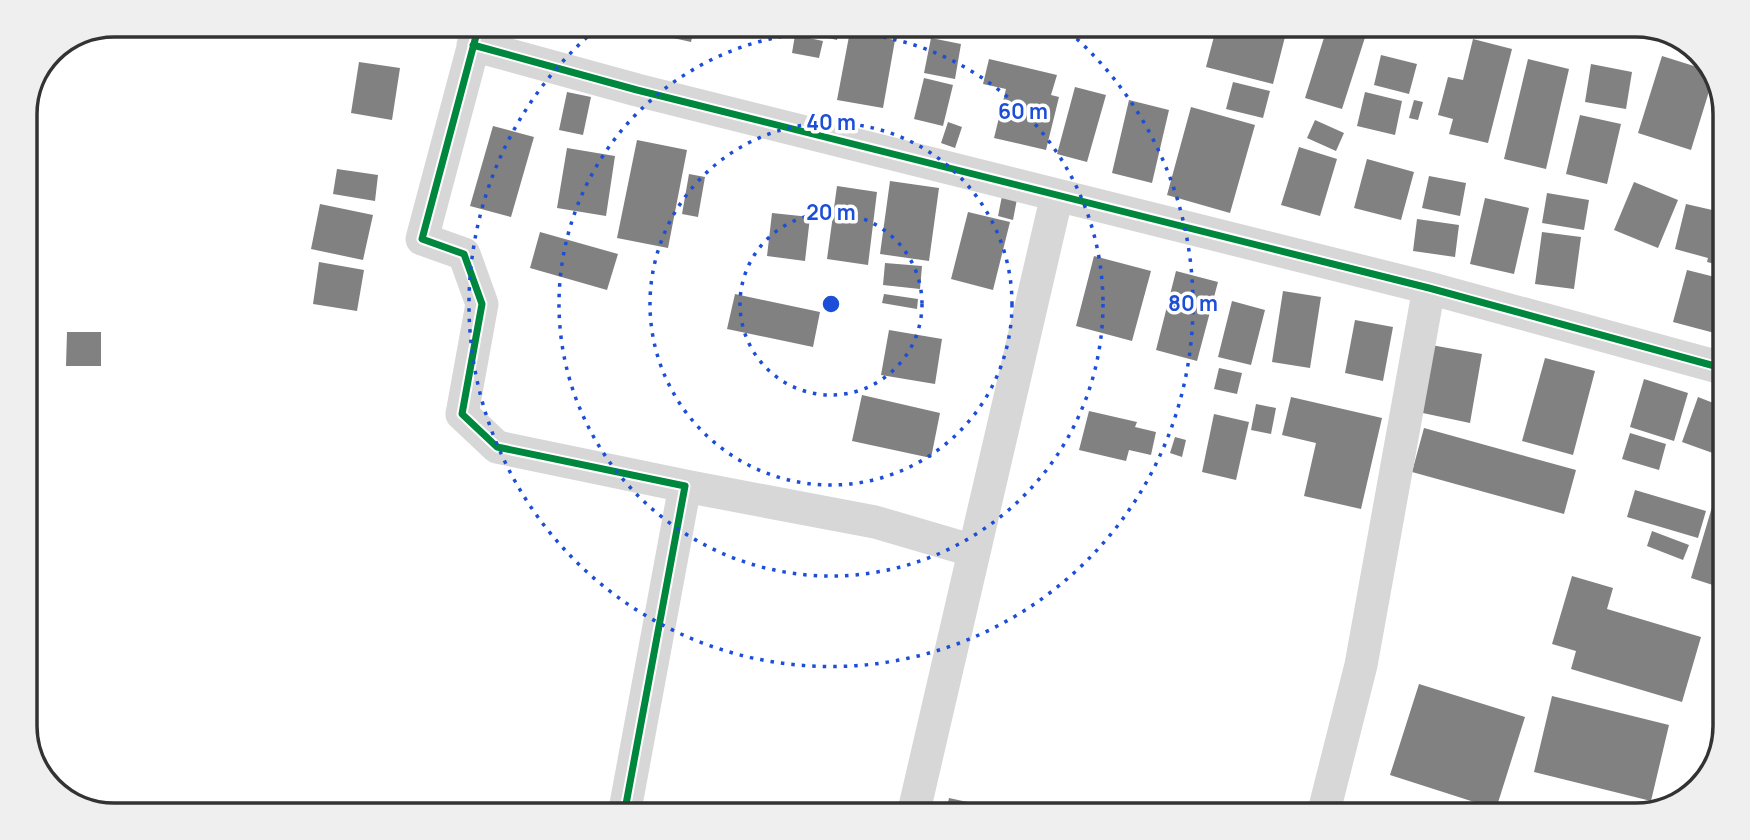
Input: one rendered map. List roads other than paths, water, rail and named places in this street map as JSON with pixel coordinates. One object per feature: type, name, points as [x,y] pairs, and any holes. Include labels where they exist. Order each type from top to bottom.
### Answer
[{"type":"street","points":[[475,37],[422,239],[464,254],[482,304],[461,414],[497,447],[875,522],[974,551]]},
{"type":"street","points":[[482,37],[637,90],[1429,288],[1713,366]]},
{"type":"street","points":[[916,803],[1057,195]]},
{"type":"street","points":[[1326,803],[1361,665],[1429,288]]},
{"type":"street","points":[[626,803],[685,486]]}]
